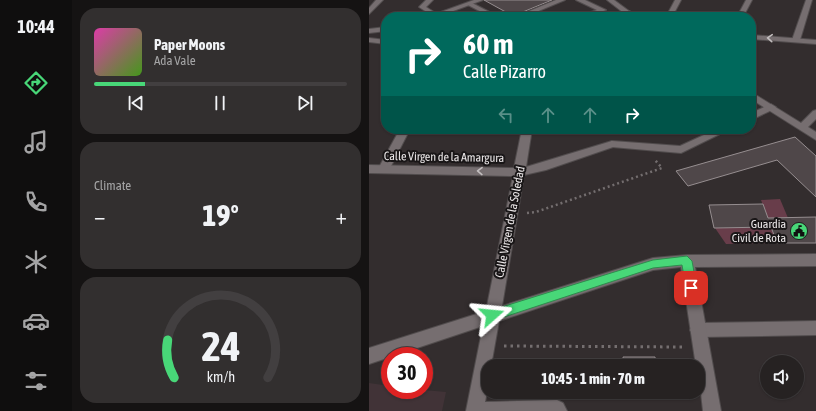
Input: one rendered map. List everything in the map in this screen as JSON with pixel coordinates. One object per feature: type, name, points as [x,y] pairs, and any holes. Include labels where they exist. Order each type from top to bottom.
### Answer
[{"type":"street","points":[[369,12],[380,0]]},
{"type":"street","points":[[428,12],[422,8],[430,0]]},
{"type":"street","points":[[445,12],[480,0]]},
{"type":"street","points":[[531,12],[562,0]]},
{"type":"street","points":[[579,0],[603,10],[596,12]]},
{"type":"street","points":[[610,0],[627,12]]},
{"type":"street","points":[[672,12],[678,0]]},
{"type":"street","points":[[742,12],[749,0]]},
{"type":"street","points":[[796,40],[809,0]]},
{"type":"street","points":[[470,4],[486,12]]},
{"type":"street","points":[[369,36],[381,32]]},
{"type":"street","points":[[369,36],[381,34]]},
{"type":"street","points":[[369,36],[381,40]]},
{"type":"street","points":[[756,37],[816,42]]},
{"type":"street","points":[[756,98],[803,127],[816,137]]},
{"type":"street","points":[[756,114],[771,107]]},
{"type":"street","points":[[803,127],[816,113]]},
{"type":"street","points":[[384,169],[402,134]]},
{"type":"street","name":"Calle Virgen de la Soledad","points":[[475,411],[526,134]]},
{"type":"street","points":[[653,148],[681,150],[715,134]]},
{"type":"street","name":"Calle Virgen de la Amargura","points":[[369,169],[519,172],[542,167],[612,144],[653,148]]},
{"type":"street","points":[[369,356],[653,264],[687,261],[816,260]]},
{"type":"street","points":[[687,261],[712,411]]},
{"type":"street","points":[[698,330],[816,328]]},
{"type":"street","points":[[479,411],[557,409],[558,411]]},
{"type":"path","points":[[511,213],[536,212],[662,168],[651,155],[653,148]]},
{"type":"path","points":[[487,346],[701,347]]},
{"type":"shaded area","points":[[780,199],[788,218],[768,218],[761,200]]},
{"type":"shaded area","points":[[771,227],[777,243],[726,244],[715,228]]},
{"type":"shaded area","points":[[369,383],[381,385],[381,399],[433,399],[433,391],[446,392],[442,411],[369,411]]},
{"type":"building","points":[[484,0],[552,0],[523,12],[506,12]]},
{"type":"building","points":[[795,137],[816,156],[816,197],[777,160],[688,186],[676,171]]},
{"type":"building","points":[[763,204],[768,218],[816,217],[816,243],[777,243],[771,227],[714,228],[709,205]]},
{"type":"building","points":[[623,357],[655,357],[655,359],[623,359]]},
{"type":"place","name":"Guardia Civil de Rota","points":[[799,231]]},
{"type":"route","points":[[492,315],[653,264],[687,261],[691,288]]}]
